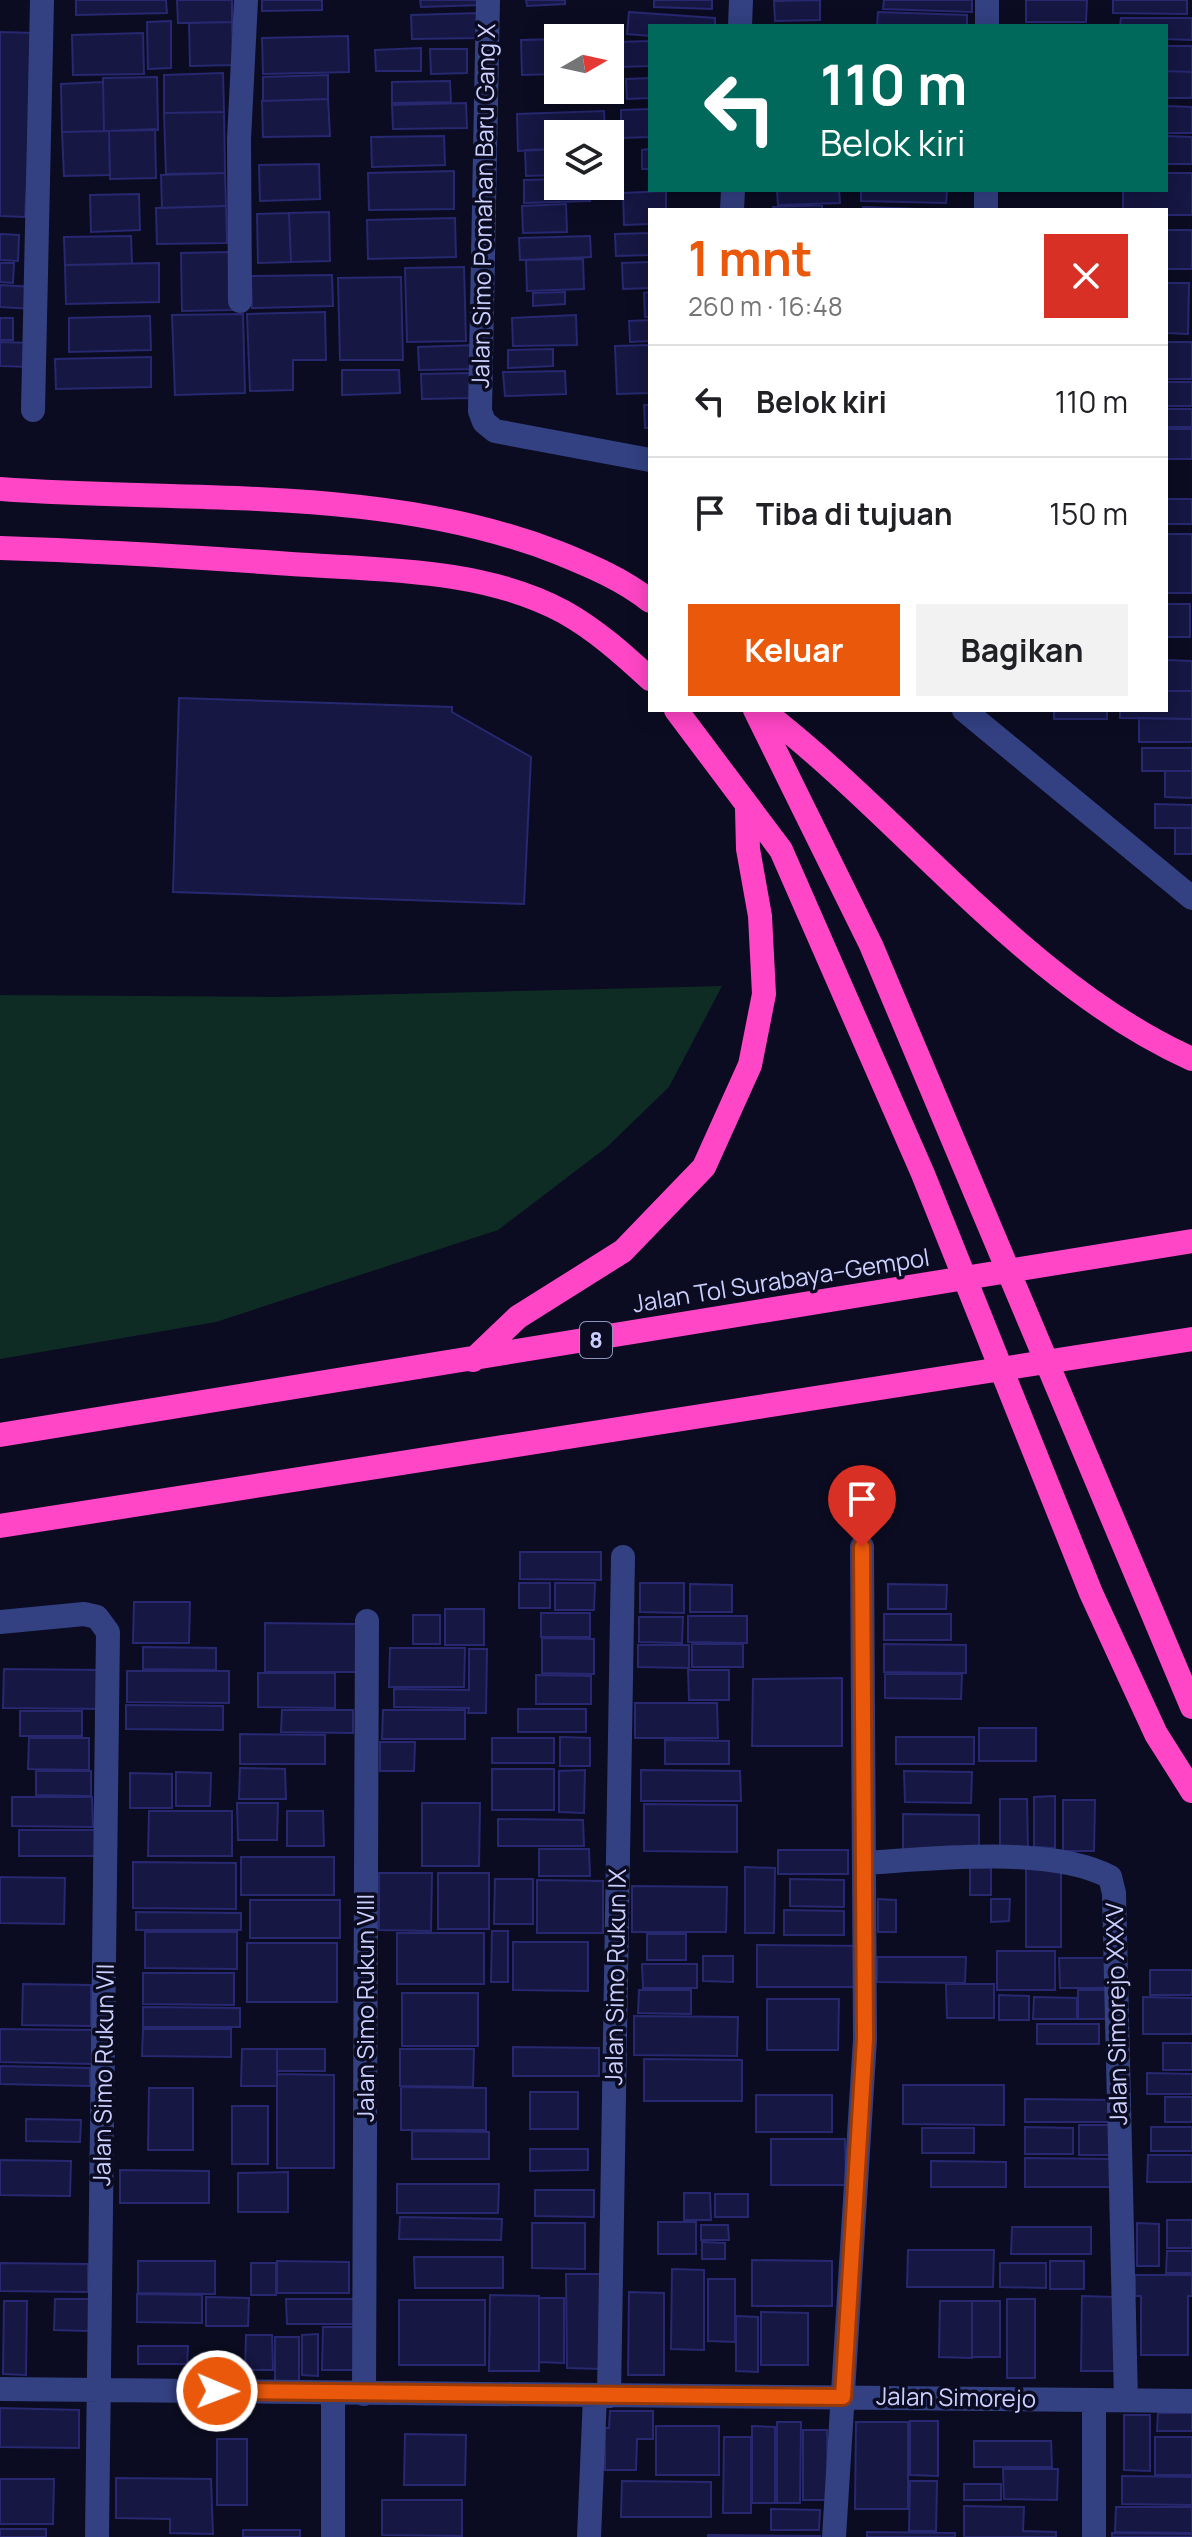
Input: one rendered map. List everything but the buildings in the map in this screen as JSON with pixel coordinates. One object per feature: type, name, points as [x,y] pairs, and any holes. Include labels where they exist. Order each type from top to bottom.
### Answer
[{"type":"highway","points":[[0,489],[344,506],[460,521],[500,531],[593,567],[648,600]]},
{"type":"highway","points":[[0,548],[104,551],[374,569],[436,575],[499,587],[562,611],[610,642],[648,677]]},
{"type":"highway","points":[[677,712],[747,809],[781,850],[923,1174],[1091,1593],[1156,1734],[1192,1791]]},
{"type":"highway","points":[[756,712],[871,945],[1192,1707]]},
{"type":"highway","points":[[765,712],[820,755],[971,898],[1069,984],[1145,1038],[1192,1059]]},
{"type":"highway","points":[[473,1360],[518,1317],[623,1251],[704,1167],[750,1065],[764,994],[760,916],[748,849],[747,809]]},
{"type":"highway","name":"Jalan Tol Surabaya–Gempol","points":[[0,1435],[1192,1241]]},
{"type":"highway","points":[[0,1526],[1192,1339]]},
{"type":"highway","points":[[1145,1347],[1192,1353]]},
{"type":"street","points":[[33,410],[42,0]]},
{"type":"street","points":[[240,301],[239,139],[246,0]]},
{"type":"street","name":"Jalan Simo Pomahan Baru Gang X","points":[[488,0],[480,411],[484,422],[495,431],[648,460]]},
{"type":"street","points":[[740,24],[741,0]]},
{"type":"street","points":[[987,0],[987,24]]},
{"type":"street","points":[[984,720],[1192,898]]},
{"type":"street","points":[[834,2537],[865,2039],[862,1547]]},
{"type":"street","name":"Jalan Simo Rukun IX","points":[[589,2537],[602,2396],[623,1557]]},
{"type":"street","name":"Jalan Simo Rukun VII","points":[[0,1622],[84,1614],[97,1617],[108,1632],[97,2537]]},
{"type":"street","name":"Jalan Simo Rukun VIII","points":[[364,2394],[367,1621]]},
{"type":"street","name":"Jalan Simorejo XXXV","points":[[864,1863],[992,1857],[1058,1862],[1110,1877],[1114,1893],[1126,2400]]},
{"type":"street","name":"Jalan Simorejo","points":[[0,2389],[1192,2401]]},
{"type":"street","points":[[333,2394],[333,2537]]},
{"type":"street","points":[[1094,2400],[1094,2537]]},
{"type":"green space","points":[[722,986],[669,1087],[607,1147],[498,1230],[216,1322],[0,1359],[0,995],[276,997]]},
{"type":"route","points":[[217,2391],[843,2397],[865,2039],[862,1547]]}]
